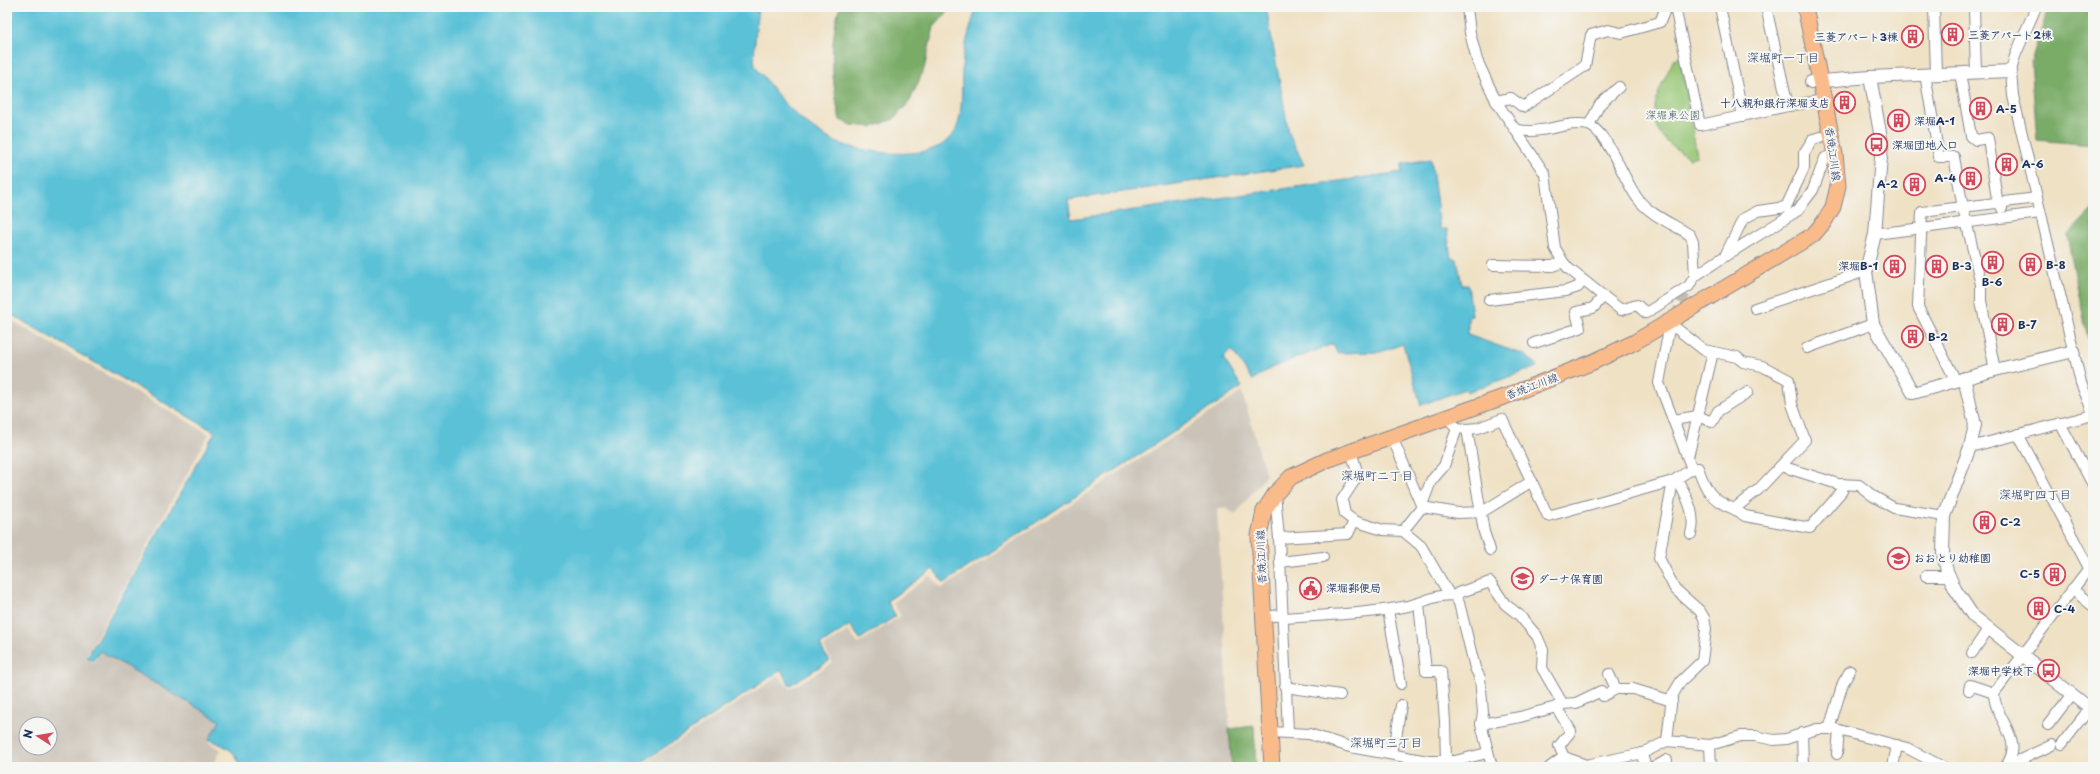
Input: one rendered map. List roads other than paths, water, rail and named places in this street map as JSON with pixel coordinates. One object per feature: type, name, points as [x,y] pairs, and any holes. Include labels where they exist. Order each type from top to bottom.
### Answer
[{"type":"main road","name":"香焼江川線","points":[[1795,7],[1815,81]]},
{"type":"main road","name":"香焼江川線","points":[[1263,767],[1250,536],[1256,522],[1264,511],[1286,469],[1324,451],[1511,389],[1635,342],[1813,235],[1824,222],[1833,207],[1838,186],[1830,156],[1815,81],[1804,7]]},
{"type":"main road","name":"香焼江川線","points":[[1819,101],[1821,137],[1830,156]]},
{"type":"main road","name":"香焼江川線","points":[[1278,486],[1308,468],[1446,417],[1511,389]]},
{"type":"main road","name":"香焼江川線","points":[[1256,522],[1259,536],[1267,617],[1267,676],[1272,767]]},
{"type":"street","points":[[1467,7],[1470,33],[1477,60],[1496,101],[1545,174],[1555,248],[1563,262],[1603,297],[1621,310],[1637,305],[1646,313],[1689,286],[1695,276],[1797,211],[1813,190],[1830,156]]},
{"type":"street","points":[[1496,101],[1511,98],[1523,107],[1585,66],[1591,35],[1608,30],[1621,33],[1660,22],[1666,7]]},
{"type":"street","points":[[1676,7],[1700,125],[1788,106],[1819,101]]},
{"type":"street","points":[[1720,7],[1744,116]]},
{"type":"street","points":[[1766,7],[1788,106]]},
{"type":"street","points":[[1934,7],[1931,74],[1939,157],[1954,157],[1963,208],[1981,284],[1981,301],[1995,370]]},
{"type":"street","points":[[1974,7],[1976,72]]},
{"type":"street","points":[[1970,447],[2093,414],[2081,383],[2013,96],[2011,71],[2015,56],[2036,7]]},
{"type":"street","points":[[1815,81],[2011,71]]},
{"type":"street","points":[[1960,73],[1971,136],[1976,140],[1988,138],[1997,199],[2005,218]]},
{"type":"street","points":[[1870,77],[1882,144],[1875,234],[1866,271],[1873,324],[1913,393],[1995,370],[2074,351]]},
{"type":"street","points":[[1589,125],[1600,104],[1619,87]]},
{"type":"street","points":[[1515,129],[1540,130],[1572,124],[1589,125],[1600,134],[1636,198],[1644,206],[1690,236],[1693,242],[1695,276]]},
{"type":"street","points":[[1725,256],[1743,219],[1758,211],[1786,208],[1804,168],[1804,154],[1813,138],[1821,137]]},
{"type":"street","points":[[2005,767],[2057,745],[2091,710],[1973,616],[1964,604],[1949,576],[1943,554],[1944,516],[1970,447],[1975,418],[1960,380],[1918,307],[1923,227],[1922,212],[2000,204],[2036,198]]},
{"type":"street","points":[[1875,234],[2040,213]]},
{"type":"street","points":[[1493,264],[1553,266],[1563,262]]},
{"type":"street","points":[[1755,308],[1866,271]]},
{"type":"street","points":[[1489,300],[1573,290],[1583,280]]},
{"type":"street","points":[[1534,343],[1580,328],[1576,312],[1593,308],[1603,297]]},
{"type":"street","points":[[1692,469],[1659,382],[1668,334],[1672,324],[1704,350],[1762,366],[1789,380],[1792,404],[1806,440],[1759,489],[1734,509]]},
{"type":"street","points":[[1807,348],[1873,324]]},
{"type":"street","points":[[1688,457],[1713,352]]},
{"type":"street","points":[[1673,420],[1698,416],[1712,422],[1718,411],[1748,392]]},
{"type":"street","points":[[1446,417],[1457,428],[1467,429],[1478,428],[1502,419],[1548,516],[1675,480],[1692,469],[1698,468],[1708,493],[1725,505],[1745,516],[1810,528],[1842,491],[1843,484]]},
{"type":"street","points":[[2060,423],[2093,485]]},
{"type":"street","points":[[1402,531],[1422,506],[1431,481],[1444,466],[1457,428]]},
{"type":"street","points":[[1467,429],[1482,512],[1484,532],[1488,539],[1490,550]]},
{"type":"street","points":[[2018,434],[2091,570],[2072,589],[2021,655],[1994,693],[1997,709],[2011,739],[2018,762]]},
{"type":"street","points":[[1392,437],[1417,498],[1422,506],[1458,513],[1482,512],[1532,481]]},
{"type":"street","points":[[1351,451],[1358,475],[1342,500],[1344,514],[1354,522],[1383,530],[1402,531],[1421,546],[1452,595],[1459,603],[1475,668],[1480,678],[1483,713],[1480,724],[1492,767]]},
{"type":"street","points":[[1780,466],[1843,484],[1859,485],[1873,496],[1894,508],[1944,516]]},
{"type":"street","points":[[1675,480],[1692,509],[1693,524],[1691,534]]},
{"type":"street","points":[[1667,741],[1672,701],[1676,686],[1702,661],[1706,629],[1704,618],[1700,611],[1675,588],[1659,558],[1675,480]]},
{"type":"street","points":[[1278,486],[1284,675],[1288,732]]},
{"type":"street","points":[[1279,538],[1348,534],[1354,522]]},
{"type":"street","points":[[1280,562],[1323,557]]},
{"type":"street","points":[[1926,576],[1949,576]]},
{"type":"street","points":[[1267,617],[1282,615],[1283,618],[1388,610],[1419,604],[1452,595],[1490,582],[1505,604],[1534,631],[1543,650],[1542,668],[1571,731],[1559,746],[1564,757],[1586,766],[1641,753],[1667,741],[1710,745],[1741,736],[1755,736],[1774,740],[1786,739],[1817,729],[1834,730],[1907,748],[1943,767]]},
{"type":"street","points":[[2072,589],[2093,606]]},
{"type":"street","points":[[1419,604],[1426,671],[1441,671],[1446,721],[1446,762]]},
{"type":"street","points":[[1388,610],[1401,684]]},
{"type":"street","points":[[1972,653],[1988,629]]},
{"type":"street","points":[[1837,754],[1834,730],[1843,683],[1850,671]]},
{"type":"street","points":[[1609,674],[1616,689]]},
{"type":"street","points":[[1267,676],[1284,675]]},
{"type":"street","points":[[1969,690],[1970,685],[1994,693]]},
{"type":"street","points":[[1285,687],[1340,694]]},
{"type":"street","points":[[1480,724],[1520,717],[1559,706],[1576,703],[1601,691],[1603,696],[1616,689],[1633,689],[1672,701]]},
{"type":"street","points":[[2048,725],[2072,694]]},
{"type":"street","points":[[1391,754],[1396,738],[1401,705]]},
{"type":"street","points":[[1270,732],[1309,734],[1350,747],[1446,762],[1487,753]]},
{"type":"street","points":[[1802,733],[1803,767]]},
{"type":"street","points":[[1710,745],[1711,767]]},
{"type":"street","points":[[1893,767],[1897,745]]},
{"type":"street","points":[[1641,753],[1646,767]]},
{"type":"street","points":[[1550,767],[1564,757]]},
{"type":"street","points":[[1656,767],[1667,760]]},
{"type":"water","points":[[7,7],[758,7],[755,65],[757,70],[788,106],[808,125],[841,144],[885,153],[902,153],[934,149],[946,142],[955,132],[961,106],[963,57],[976,7],[1266,7],[1289,133],[1304,165],[1068,200],[1071,219],[1402,172],[1402,164],[1431,159],[1440,229],[1447,229],[1451,258],[1457,259],[1462,285],[1468,285],[1472,316],[1468,317],[1468,335],[1527,356],[1537,367],[1467,392],[1465,389],[1421,405],[1403,344],[1380,352],[1337,353],[1333,344],[1273,367],[1252,380],[1232,350],[1223,358],[1242,387],[944,583],[933,569],[887,601],[896,616],[860,639],[850,625],[820,645],[829,661],[790,685],[781,670],[635,767],[240,767],[233,752],[209,739],[220,721],[100,651],[93,661],[87,657],[215,432],[7,312]]},
{"type":"tunnel","points":[[1675,317],[1689,286]]},
{"type":"place","name":"三菱アパート2棟","points":[[1953,35]]},
{"type":"place","name":"三菱アパート3棟","points":[[1913,37]]},
{"type":"place","name":"十八親和銀行深堀支店","points":[[1845,103]]},
{"type":"place","name":"A-5","points":[[1980,109]]},
{"type":"place","name":"深堀A-1","points":[[1899,121]]},
{"type":"place","name":"深堀団地入口","points":[[1877,145]]},
{"type":"place","name":"A-6","points":[[2006,164]]},
{"type":"place","name":"A-4","points":[[1971,178]]},
{"type":"place","name":"A-2","points":[[1914,184]]},
{"type":"place","name":"B-6","points":[[1992,262]]},
{"type":"place","name":"B-8","points":[[2031,265]]},
{"type":"place","name":"深堀B-1","points":[[1894,266]]},
{"type":"place","name":"B-3","points":[[1936,266]]},
{"type":"place","name":"B-7","points":[[2002,325]]},
{"type":"place","name":"B-2","points":[[1912,337]]},
{"type":"place","name":"C-2","points":[[1984,522]]},
{"type":"place","name":"おおとり幼稚園","points":[[1898,558]]},
{"type":"place","name":"C-5","points":[[2055,574]]},
{"type":"place","name":"ダーナ保育園","points":[[1522,579]]},
{"type":"place","name":"深堀郵便局","points":[[1310,588]]},
{"type":"place","name":"C-4","points":[[2038,609]]},
{"type":"place","name":"深堀中学校下","points":[[2049,671]]},
{"type":"district","name":"深堀町一丁目","points":[[1783,58]]},
{"type":"district","name":"深堀町二丁目","points":[[1377,476]]},
{"type":"district","name":"深堀町四丁目","points":[[2035,495]]},
{"type":"district","name":"深堀町三丁目","points":[[1386,743]]},
{"type":"park label","name":"深堀東公園","points":[[1673,115]]}]
